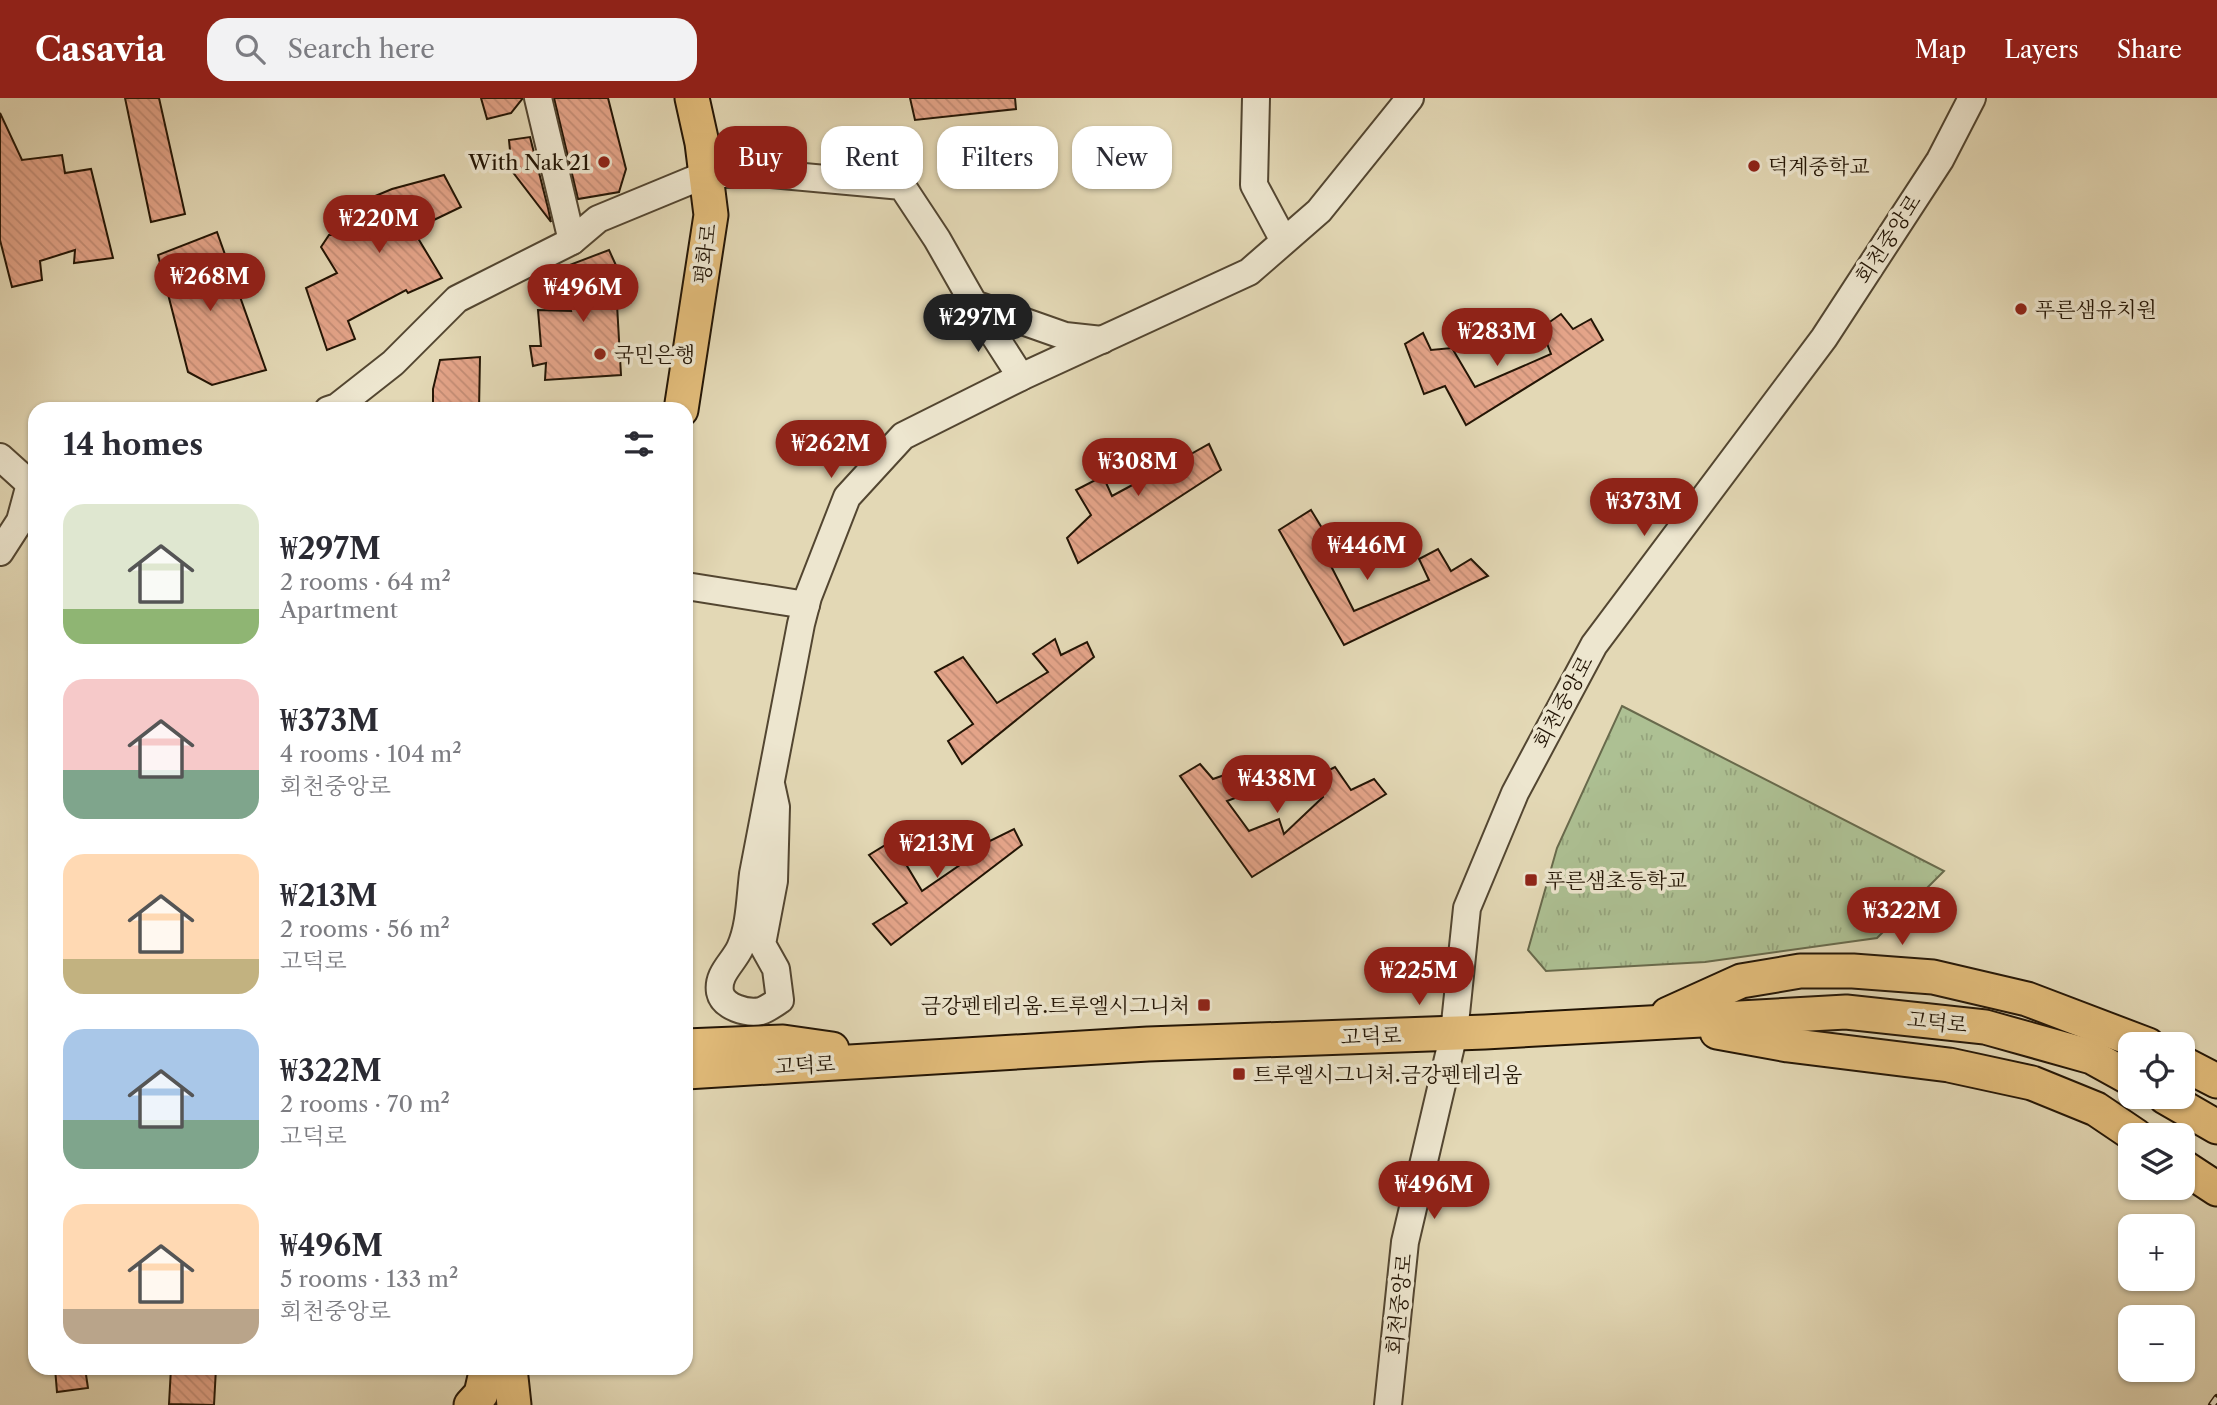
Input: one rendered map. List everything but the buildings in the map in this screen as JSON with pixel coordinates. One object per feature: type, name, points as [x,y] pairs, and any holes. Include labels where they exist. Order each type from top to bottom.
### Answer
[{"type":"main road","name":"평화로","points":[[682,402],[711,215],[707,174],[692,98]]},
{"type":"main road","points":[[1653,1021],[1741,981],[1800,971],[1853,971],[1933,976],[2028,999],[2118,1034]]},
{"type":"main road","name":"고덕로","points":[[693,1072],[1148,1044],[1454,1033],[1846,1012],[1985,1027],[2092,1057],[2118,1071]]},
{"type":"main road","points":[[1653,1021],[1788,1045],[1949,1065],[2032,1083],[2096,1109],[2118,1124]]},
{"type":"main road","points":[[693,1046],[783,1042],[900,1059]]},
{"type":"main road","points":[[693,1091],[821,1064]]},
{"type":"main road","points":[[2195,1070],[2217,1081]]},
{"type":"main road","points":[[2186,1109],[2207,1121]]},
{"type":"main road","points":[[2195,1175],[2217,1189]]},
{"type":"main road","points":[[471,1405],[481,1394],[485,1375]]},
{"type":"main road","points":[[511,1375],[514,1405]]},
{"type":"street","points":[[538,98],[572,241]]},
{"type":"street","points":[[1256,98],[1254,185],[1284,242]]},
{"type":"street","points":[[771,784],[776,807],[774,881],[762,944],[776,969],[780,1000],[760,1011],[741,1010],[726,1002],[720,992],[722,974],[740,948],[748,913],[752,874],[806,605],[847,497],[903,436],[1021,377],[1249,272],[1319,211],[1410,98]]},
{"type":"street","name":"회천중앙로","points":[[1388,1405],[1405,1242],[1454,1033],[1467,908],[1515,793],[1594,645],[1824,338],[1940,160],[1972,98]]},
{"type":"street","points":[[343,402],[393,363],[457,299],[572,241],[598,219],[707,174],[771,174],[902,186],[1021,377]]},
{"type":"street","points":[[975,304],[1065,336],[1104,340]]},
{"type":"street","points":[[0,457],[28,481]]},
{"type":"street","points":[[0,552],[20,521],[28,496]]},
{"type":"street","points":[[693,587],[806,605]]},
{"type":"green space","points":[[1622,706],[1944,871],[1877,938],[1705,962],[1546,971],[1528,950],[1557,848]]},
{"type":"railway","points":[[2212,1405],[2217,1398]]},
{"type":"place","name":"With Nak 21","points":[[604,162]]},
{"type":"place","name":"덕계중학교","points":[[1754,166]]},
{"type":"place","name":"푸른샘유치원","points":[[2021,309]]},
{"type":"place","name":"국민은행","points":[[600,354]]},
{"type":"place","name":"푸른샘초등학교","points":[[1531,880]]},
{"type":"place","name":"금강펜테리움.트루엘시그니처","points":[[1204,1005]]},
{"type":"place","name":"트루엘시그니처.금강펜테리움","points":[[1239,1074]]}]
